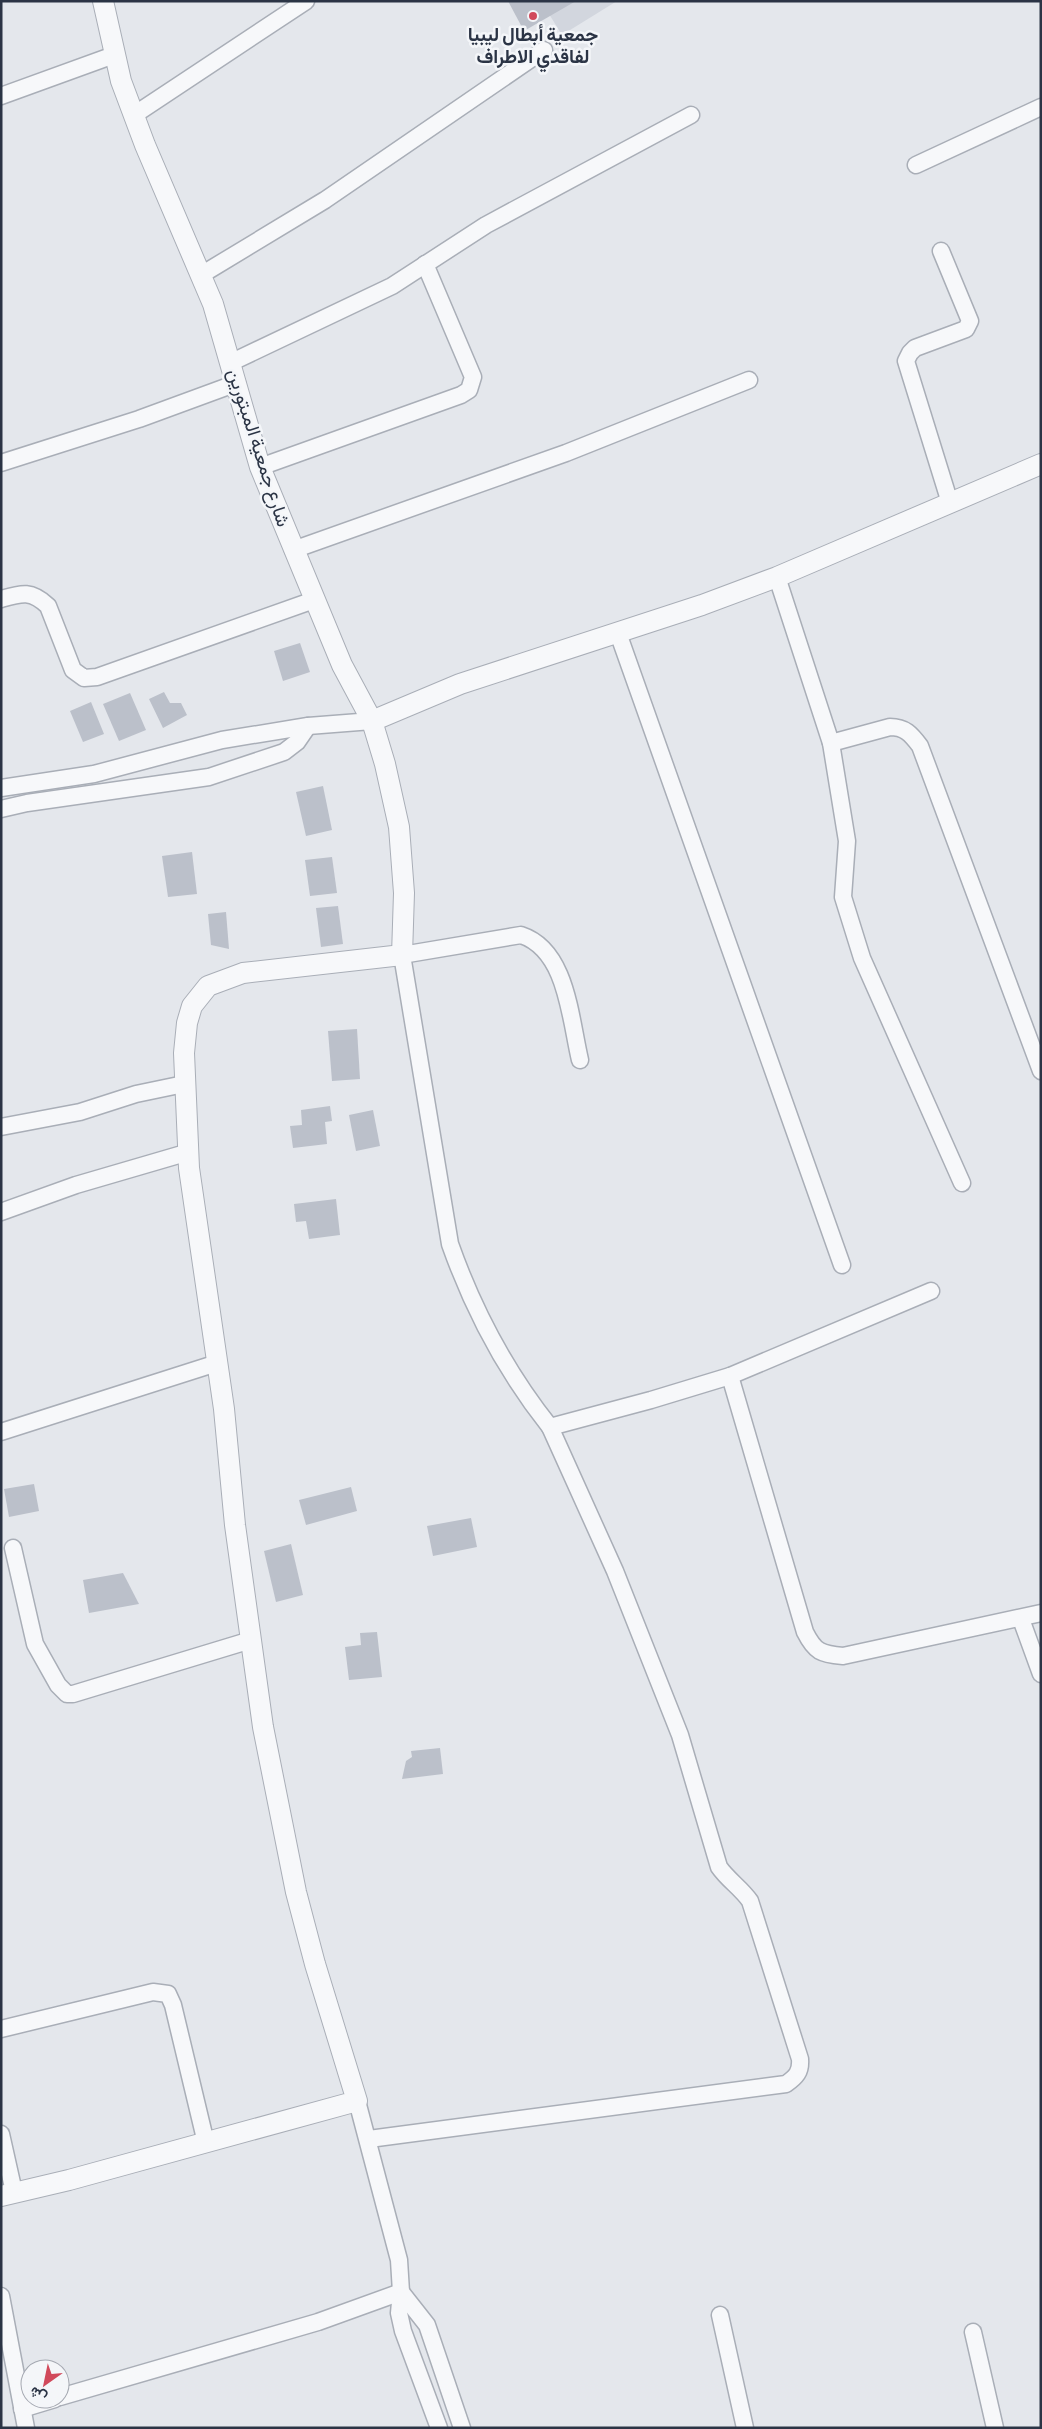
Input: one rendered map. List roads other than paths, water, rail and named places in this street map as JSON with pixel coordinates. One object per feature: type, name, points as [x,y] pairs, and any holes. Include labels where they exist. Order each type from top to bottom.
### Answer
[{"type":"street","name":"شارع جمعية المبتورين","points":[[103,1],[121,81],[213,304],[260,467],[342,665],[372,721],[396,806],[399,828],[404,893],[402,955]]},
{"type":"street","points":[[134,115],[306,1]]},
{"type":"street","points":[[202,275],[325,200],[544,50]]},
{"type":"street","points":[[1,96],[114,55]]},
{"type":"street","points":[[916,165],[1041,107]]},
{"type":"street","points":[[230,363],[392,286],[486,225],[691,115]]},
{"type":"street","points":[[941,251],[970,321],[966,329],[915,348],[910,353],[906,362],[950,502]]},
{"type":"street","points":[[260,467],[461,395],[469,390],[473,377],[425,264]]},
{"type":"street","points":[[293,550],[566,453],[749,380]]},
{"type":"street","points":[[1,463],[139,420],[236,383]]},
{"type":"street","points":[[1,788],[94,774],[222,740],[308,726],[372,721],[460,684],[618,633],[777,577],[1041,464]]},
{"type":"street","points":[[777,577],[831,743],[847,841],[843,897],[848,914],[862,958],[962,1183]]},
{"type":"street","points":[[1,599],[25,593],[40,599],[48,606],[73,670],[84,678],[97,678],[314,600]]},
{"type":"street","points":[[618,633],[842,1264]]},
{"type":"street","points":[[1,809],[28,803],[209,777],[284,752],[297,742],[308,726]]},
{"type":"street","points":[[831,743],[890,727],[900,727],[909,732],[920,746],[1041,1070]]},
{"type":"street","points":[[439,2428],[403,2331],[400,2313],[399,2260],[369,2139],[315,1964],[296,1892],[263,1727],[235,1525],[224,1409],[189,1152],[184,1084],[184,1053],[187,1023],[192,1006],[208,986],[242,973],[402,955],[521,935],[532,938],[545,948],[560,973],[580,1060]]},
{"type":"street","points":[[369,2139],[786,2084],[794,2078],[800,2067],[800,2059],[750,1901],[743,1890],[726,1876],[719,1867],[680,1735],[615,1571],[550,1427],[526,1397],[496,1343],[464,1281],[450,1244],[402,955]]},
{"type":"street","points":[[1,1127],[80,1112],[136,1094],[184,1084]]},
{"type":"street","points":[[1,1212],[76,1185],[189,1152]]},
{"type":"street","points":[[550,1427],[651,1400],[730,1376],[931,1291]]},
{"type":"street","points":[[1,1432],[217,1363]]},
{"type":"street","points":[[730,1376],[805,1632],[811,1644],[823,1654],[843,1656],[1021,1619],[1041,1613]]},
{"type":"street","points":[[13,1548],[35,1644],[58,1685],[67,1694],[73,1694],[251,1640]]},
{"type":"street","points":[[1021,1619],[1041,1674]]},
{"type":"street","points":[[1,2029],[153,1992],[168,1994],[173,2004],[206,2143]]},
{"type":"street","points":[[1,2134],[8,2194],[69,2180],[357,2101]]},
{"type":"street","points":[[70,2394],[318,2322],[401,2292]]},
{"type":"street","points":[[401,2292],[427,2325],[462,2428]]},
{"type":"street","points":[[1,2296],[20,2397]]},
{"type":"street","points":[[720,2315],[745,2428]]},
{"type":"street","points":[[972,2332],[995,2428]]},
{"type":"street","points":[[22,2409],[26,2428]]},
{"type":"place","name":"جمعية أبطال ليبيا لفاقدي الاطراف","points":[[533,16]]}]
